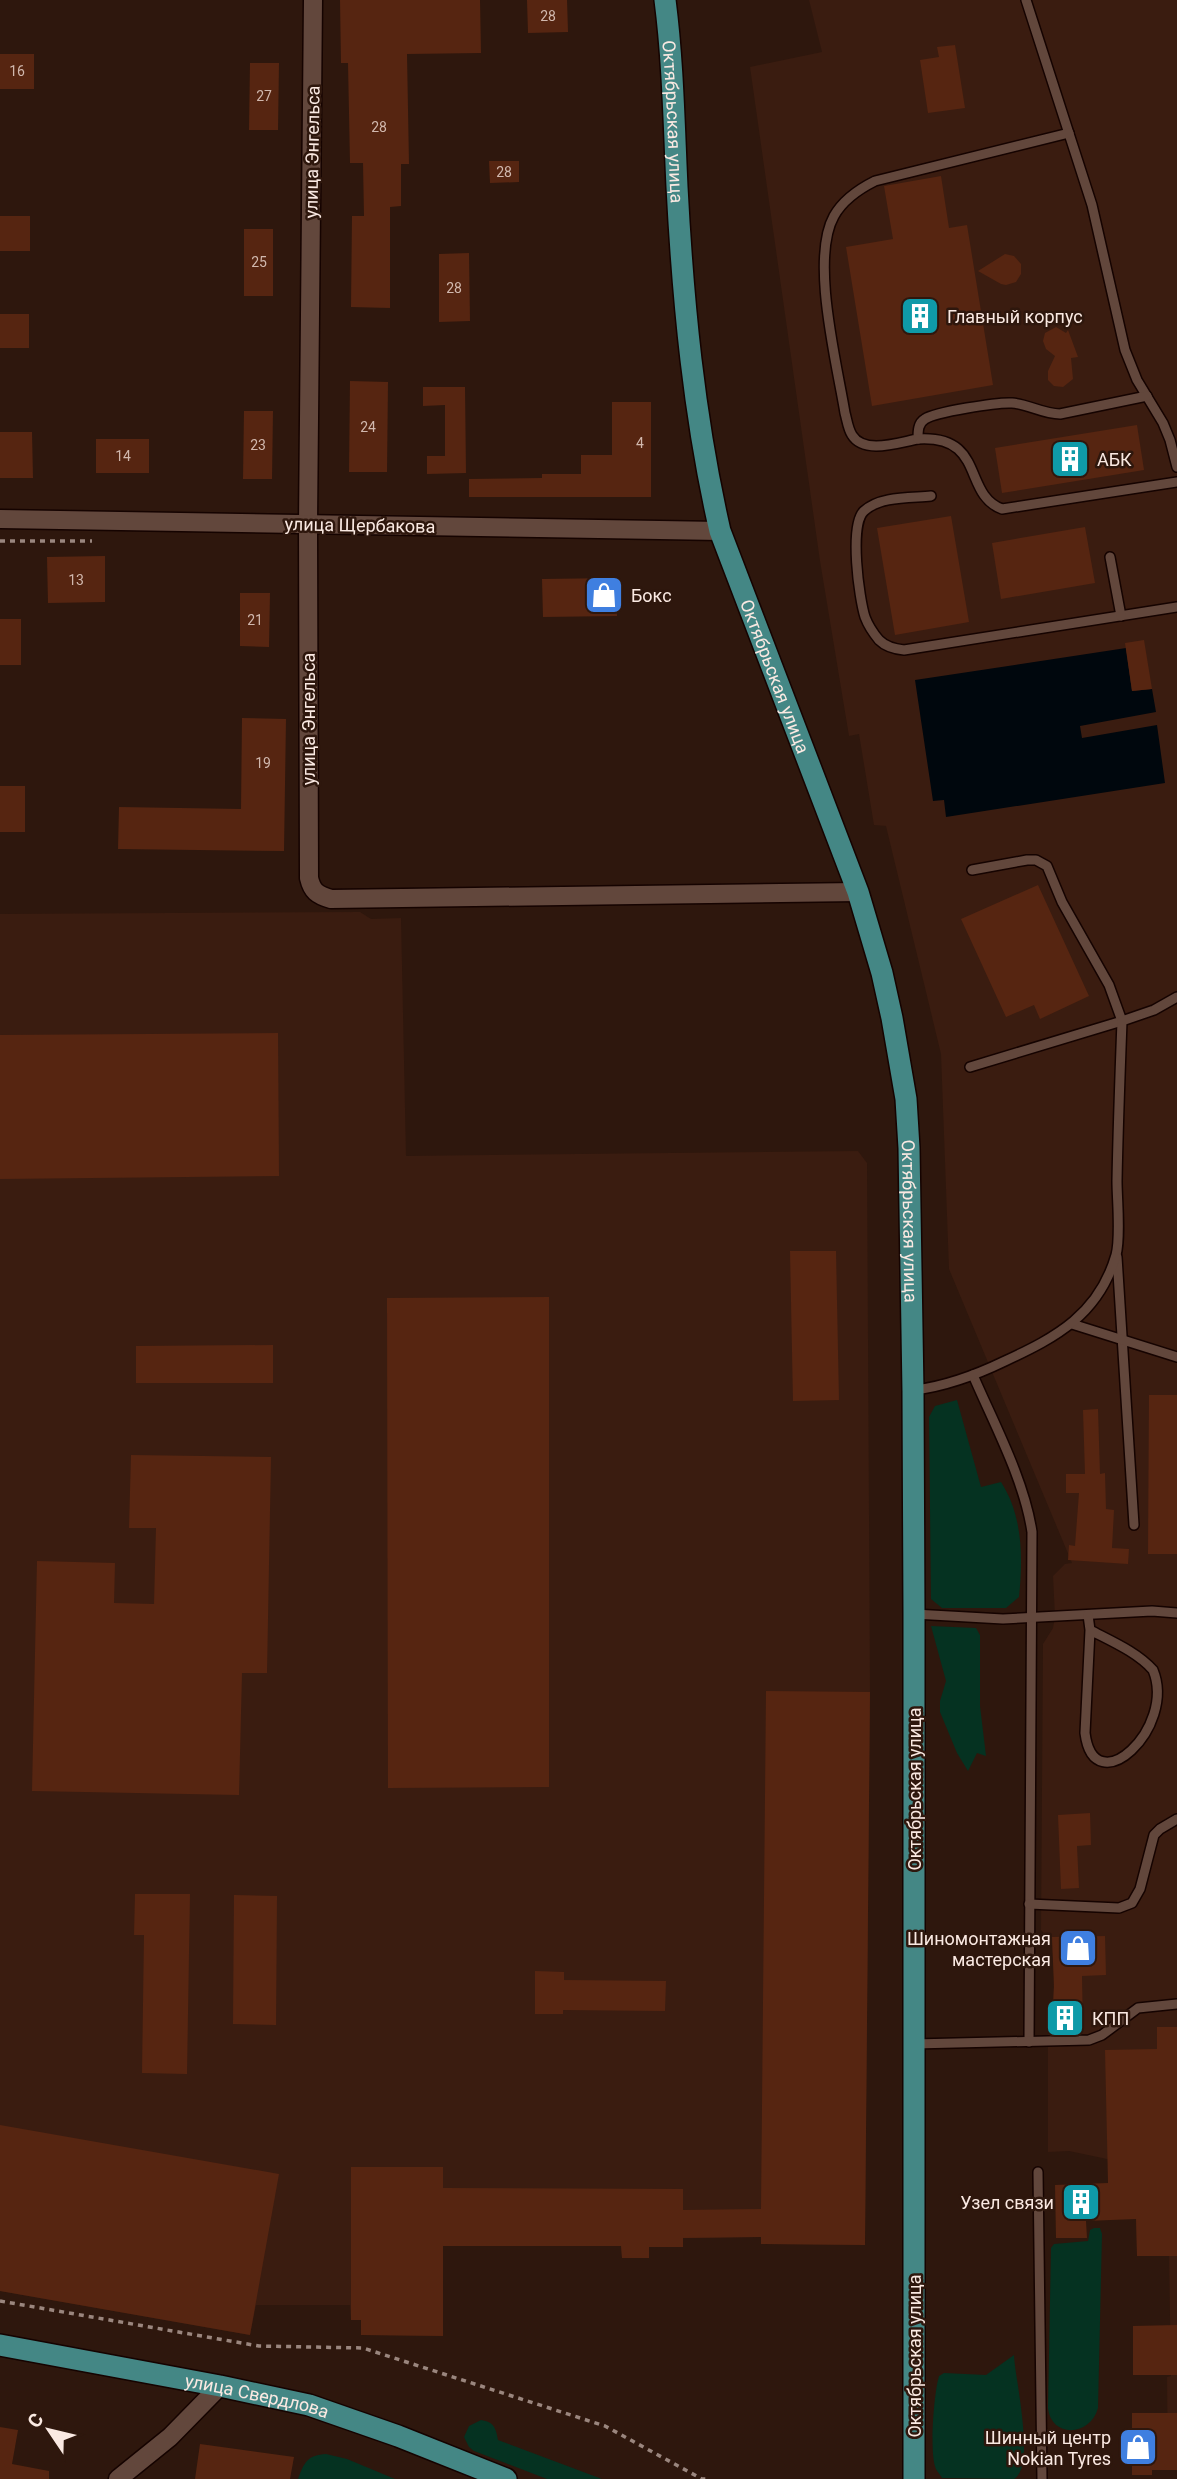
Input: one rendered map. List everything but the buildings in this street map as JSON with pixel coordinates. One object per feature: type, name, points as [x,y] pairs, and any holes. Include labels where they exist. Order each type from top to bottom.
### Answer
[{"type":"main road","name":"Октябрьская улица","points":[[665,0],[671,53],[677,189],[689,344],[705,460],[720,531],[858,892],[892,1018],[905,1099],[909,1148],[913,1391],[914,2479]]},
{"type":"main road","name":"улица Свердлова","points":[[0,2345],[299,2402],[353,2419],[506,2479]]},
{"type":"street","name":"улица Энгельса","points":[[313,0],[308,524],[309,878],[315,893],[331,899],[858,892]]},
{"type":"street","name":"улица Щербакова","points":[[0,519],[720,531]]},
{"type":"street","points":[[118,2479],[170,2437],[220,2386]]},
{"type":"lane","points":[[1026,0],[1092,205],[1125,350],[1137,380],[1155,407],[1170,440],[1177,467]]},
{"type":"lane","points":[[1069,133],[875,181],[841,205],[834,216],[825,248],[824,283],[850,432],[854,439],[869,446],[918,439],[938,440],[961,449],[967,456],[978,484],[992,503],[1002,509],[1177,482]]},
{"type":"lane","points":[[918,439],[918,430],[925,418],[1000,403],[1015,403],[1048,414],[1060,414],[1147,396]]},
{"type":"lane","points":[[931,496],[884,501],[866,508],[859,516],[855,542],[856,562],[865,617],[877,638],[886,646],[904,650],[1177,607]]},
{"type":"lane","points":[[1110,557],[1121,616]]},
{"type":"lane","points":[[972,870],[1027,860],[1036,860],[1047,866],[1070,916],[1109,985],[1122,1021],[1117,1252],[1134,1525]]},
{"type":"lane","points":[[970,1067],[1122,1021],[1154,1010],[1177,997]]},
{"type":"lane","points":[[913,1391],[940,1387],[973,1375],[1045,1343],[1072,1324],[1093,1302],[1109,1274],[1117,1252]]},
{"type":"lane","points":[[1072,1324],[1177,1357]]},
{"type":"lane","points":[[973,1375],[1020,1487],[1030,1516],[1032,1532],[1028,2042]]},
{"type":"lane","points":[[914,1614],[1030,1618],[1152,1611],[1177,1613]]},
{"type":"lane","points":[[1088,1615],[1090,1630],[1085,1733],[1087,1747],[1096,1758],[1112,1763],[1138,1755],[1152,1742]]},
{"type":"lane","points":[[1090,1630],[1120,1646],[1154,1671],[1165,1691],[1166,1702]]},
{"type":"lane","points":[[1029,1904],[1119,1908],[1132,1903],[1140,1889],[1154,1835],[1177,1819]]},
{"type":"lane","points":[[914,2043],[1028,2042],[1095,2038],[1138,2008],[1177,2004]]},
{"type":"lane","points":[[1038,2172],[1042,2479]]},
{"type":"path","points":[[0,2301],[259,2346],[363,2347],[605,2426],[702,2479],[707,2479]]},
{"type":"shaded area","points":[[809,0],[1177,0],[1177,2470],[1168,2470],[1167,2377],[1171,2376],[1169,2256],[1137,2256],[1135,2158],[1107,2159],[1069,2151],[1048,2152],[1048,2006],[1053,2005],[1054,1977],[1052,1942],[1041,1930],[1043,1644],[1053,1628],[1055,1617],[1053,1576],[1065,1564],[1072,1563],[949,1269],[941,1054],[886,826],[874,825],[859,734],[849,736],[820,561],[750,67],[822,52]]},
{"type":"shaded area","points":[[1126,648],[1132,691],[1152,689],[1156,712],[1080,726],[1082,738],[1157,725],[1165,783],[946,817],[944,800],[933,801],[915,680]]},
{"type":"shaded area","points":[[360,912],[371,919],[401,918],[406,1156],[858,1151],[867,1163],[870,1692],[865,2245],[761,2244],[761,2237],[683,2238],[649,2247],[649,2258],[622,2258],[621,2246],[443,2246],[443,2336],[361,2335],[361,2320],[351,2320],[350,2305],[256,2305],[250,2335],[0,2291],[0,914]]},
{"type":"green space","points":[[957,1400],[981,1487],[1001,1482],[1014,1509],[1021,1552],[1019,1597],[1006,1608],[942,1608],[931,1599],[929,1417],[935,1406]]},
{"type":"green space","points":[[931,1626],[976,1628],[980,1635],[980,1706],[986,1756],[977,1753],[968,1771],[957,1753],[940,1712],[946,1681]]},
{"type":"green space","points":[[1100,2228],[1102,2234],[1098,2408],[1094,2418],[1079,2429],[1063,2429],[1051,2418],[1048,2408],[1051,2248],[1054,2244],[1088,2241],[1090,2230]]},
{"type":"green space","points":[[1014,2355],[1024,2441],[1020,2471],[1014,2479],[942,2478],[936,2469],[933,2450],[934,2409],[939,2376],[944,2373],[986,2375]]},
{"type":"green space","points":[[481,2420],[494,2426],[498,2440],[602,2479],[547,2479],[474,2451],[464,2437],[469,2426]]},
{"type":"green space","points":[[326,2454],[347,2459],[395,2479],[298,2479],[307,2460]]},
{"type":"place","name":"Главный корпус","points":[[920,316]]},
{"type":"place","name":"АБК","points":[[1070,459]]},
{"type":"place","name":"Бокс","points":[[604,595]]},
{"type":"place","name":"Шиномонтажная мастерская","points":[[1078,1948]]},
{"type":"place","name":"КПП","points":[[1065,2018]]},
{"type":"place","name":"Узел связи","points":[[1081,2202]]},
{"type":"place","name":"Шинный центр Nokian Tyres","points":[[1138,2447]]}]
